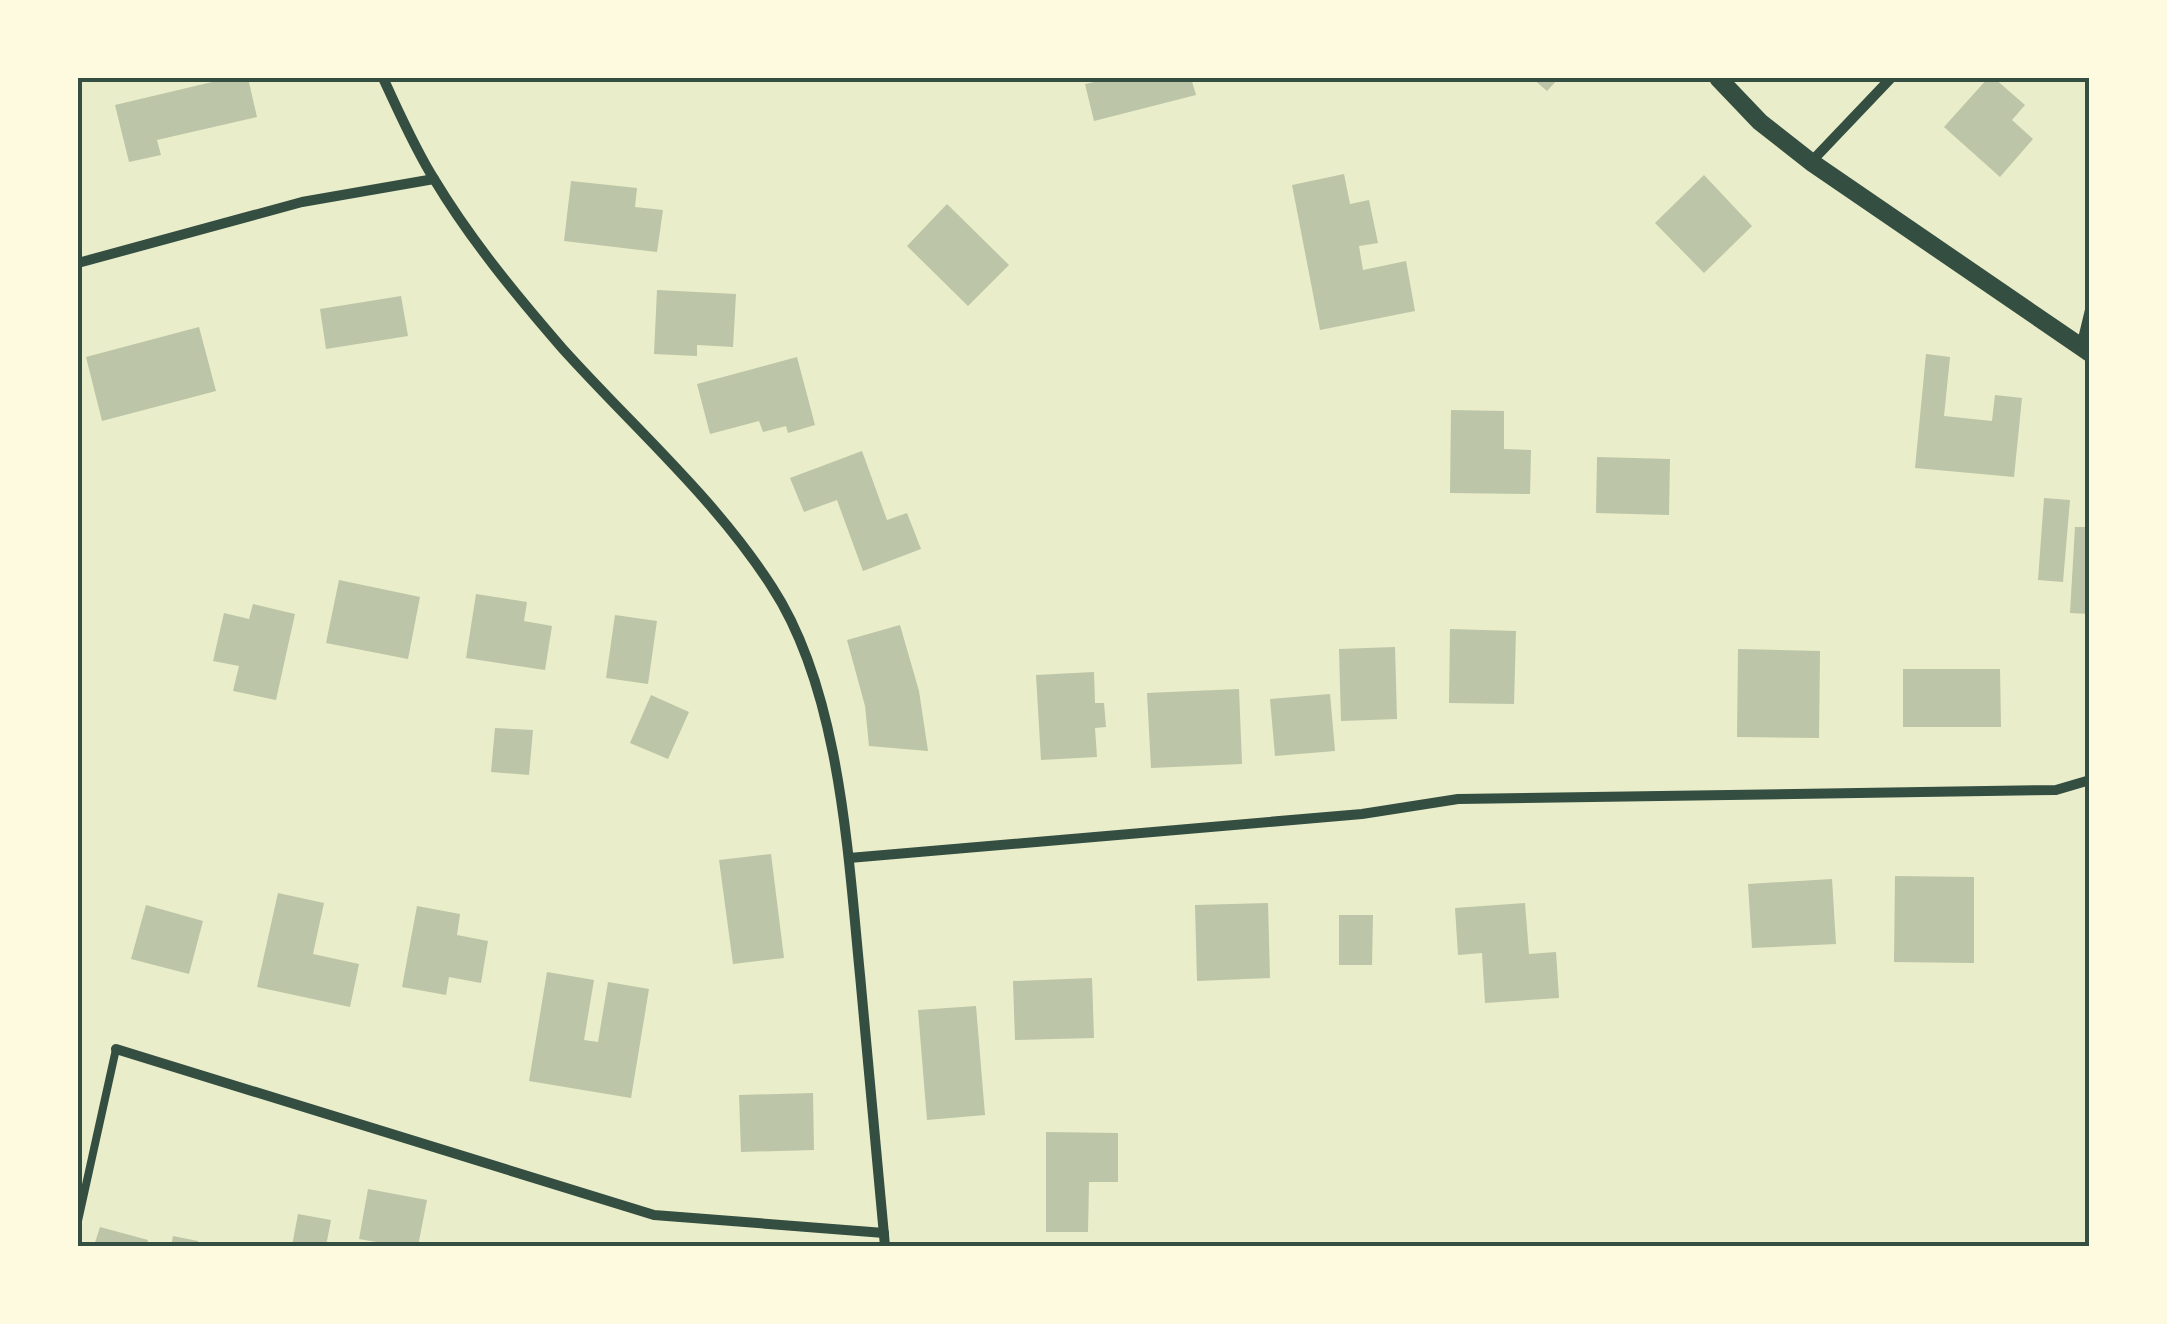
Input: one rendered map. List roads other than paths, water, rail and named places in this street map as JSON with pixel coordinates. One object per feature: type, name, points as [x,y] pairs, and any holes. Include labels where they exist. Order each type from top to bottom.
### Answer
[{"type":"street","points":[[383,78],[434,179],[528,308],[736,538],[774,588],[802,645],[838,781],[849,858],[885,1246]]},
{"type":"street","points":[[1718,78],[1760,122],[1812,162],[2085,350],[2090,310]]},
{"type":"street","points":[[1812,162],[1891,78]]},
{"type":"street","points":[[78,263],[302,202],[434,179]]},
{"type":"street","points":[[849,858],[1362,814],[1458,799],[2056,790],[2090,780]]},
{"type":"street","points":[[116,1049],[654,1214],[884,1234]]},
{"type":"lane","points":[[78,1221],[116,1049]]}]
